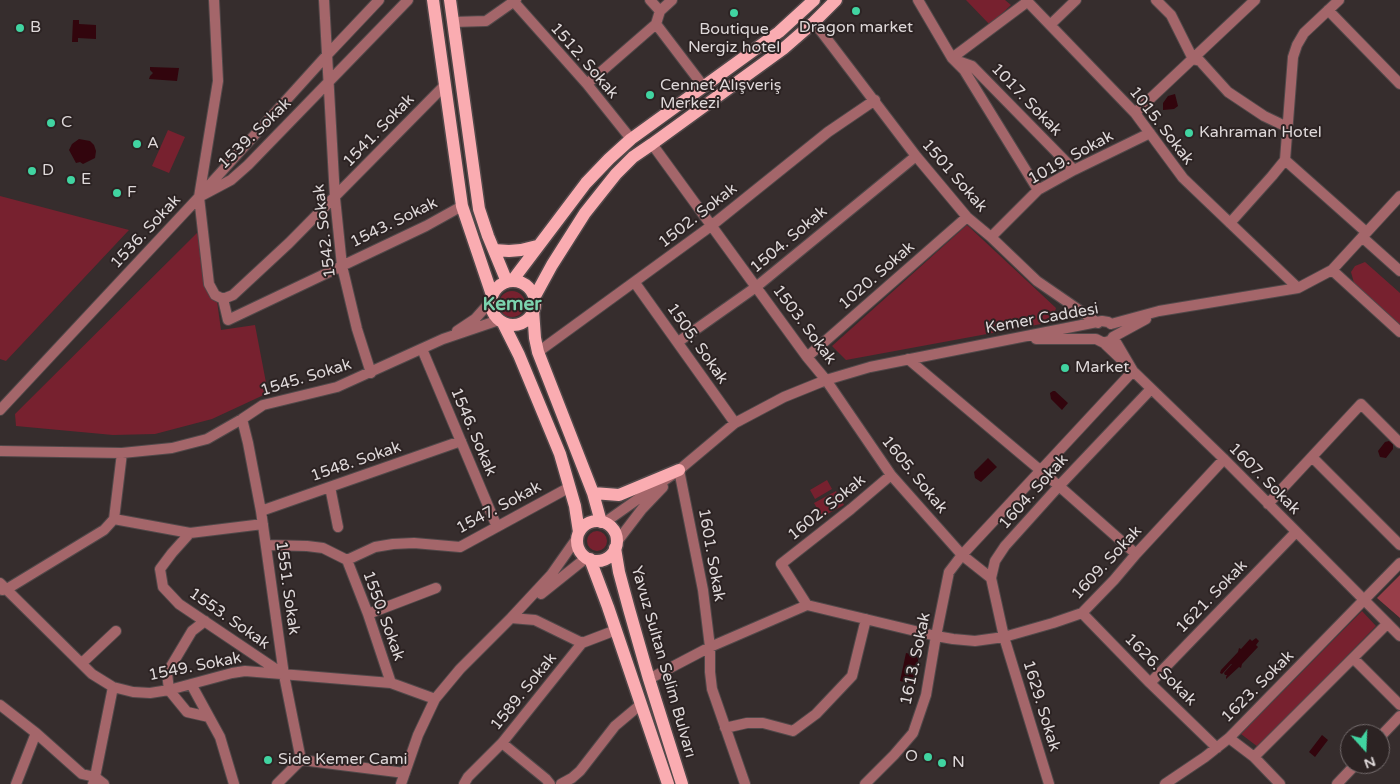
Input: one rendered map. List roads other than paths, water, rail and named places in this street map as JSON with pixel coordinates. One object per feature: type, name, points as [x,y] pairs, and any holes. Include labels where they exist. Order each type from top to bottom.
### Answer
[{"type":"main road","points":[[433,0],[462,206],[492,298],[492,311],[501,321],[519,355],[547,422],[575,506],[579,550],[588,559],[603,560],[608,557],[616,546],[614,531],[603,522],[538,352],[535,338],[533,304],[528,288],[523,284],[509,282],[500,285],[492,298]]},
{"type":"main road","points":[[450,0],[479,209],[488,236],[509,282]]},
{"type":"main road","points":[[509,282],[586,183],[609,159],[631,139],[779,32],[814,0]]},
{"type":"main road","points":[[501,321],[517,324],[529,317],[533,304],[552,265],[585,213],[602,189],[628,163],[783,49],[836,0]]},
{"type":"main road","points":[[494,250],[509,251],[537,246]]},
{"type":"main road","points":[[593,493],[619,495],[679,470]]},
{"type":"main road","points":[[578,535],[587,524],[603,522]]},
{"type":"main road","name":"Yavuz Sultan Selim Bulvarı","points":[[616,546],[619,572],[649,679],[682,784]]},
{"type":"main road","name":"Yavuz Sultan Selim Bulvarı","points":[[588,559],[616,630],[668,784]]},
{"type":"street","name":"1536. Sokak","points":[[0,410],[199,197],[218,82],[214,0]]},
{"type":"street","name":"1542. Sokak","points":[[324,0],[335,198],[342,266],[357,329],[371,373]]},
{"type":"street","name":"1539. Sokak","points":[[199,197],[379,0]]},
{"type":"street","name":"1539. Sokak","points":[[199,197],[231,180],[243,170],[408,0]]},
{"type":"street","points":[[650,0],[660,11]]},
{"type":"street","points":[[587,84],[656,24],[660,11],[672,0]]},
{"type":"street","name":"1017. Sokak","points":[[918,0],[952,58],[964,70],[1038,190]]},
{"type":"street","points":[[1050,25],[1076,0]]},
{"type":"street","points":[[1156,0],[1171,15],[1193,59],[1200,61],[1228,92],[1264,116],[1287,127]]},
{"type":"street","points":[[1136,113],[1255,0]]},
{"type":"street","points":[[1230,223],[1285,160],[1293,57],[1297,45],[1304,34],[1338,0]]},
{"type":"street","points":[[453,22],[486,20],[515,1]]},
{"type":"street","name":"1512. Sokak","points":[[515,1],[587,84],[631,139]]},
{"type":"street","points":[[952,58],[1026,1]]},
{"type":"street","name":"1015. Sokak","points":[[1026,1],[1136,113],[1183,178],[1298,288]]},
{"type":"street","points":[[1328,10],[1400,84]]},
{"type":"street","name":"1501 Sokak","points":[[814,22],[916,156],[966,217],[991,237],[1037,281],[1098,323]]},
{"type":"street","points":[[656,24],[704,86]]},
{"type":"street","name":"1017. Sokak","points":[[952,58],[972,66],[1074,170]]},
{"type":"street","name":"1541. Sokak","points":[[223,299],[234,295],[249,281],[335,198],[445,85]]},
{"type":"street","name":"1502. Sokak","points":[[538,352],[712,226],[828,132],[875,100]]},
{"type":"street","name":"1019. Sokak","points":[[991,237],[1038,190],[1150,133]]},
{"type":"street","name":"1503. Sokak","points":[[652,144],[807,357],[826,380]]},
{"type":"street","name":"1504. Sokak","points":[[678,342],[756,287],[916,156]]},
{"type":"street","points":[[1285,160],[1400,271]]},
{"type":"street","name":"Kemer Caddesi","points":[[603,522],[679,470],[735,423],[784,397],[826,380],[870,367],[1104,321],[1111,324],[1159,312],[1298,288],[1332,270],[1400,196]]},
{"type":"street","points":[[199,197],[209,284],[215,295],[223,299]]},
{"type":"street","name":"1543. Sokak","points":[[223,299],[228,320],[426,226],[462,206]]},
{"type":"street","name":"1020. Sokak","points":[[807,357],[966,217]]},
{"type":"street","points":[[1332,270],[1400,332]]},
{"type":"street","name":"1505. Sokak","points":[[635,283],[735,423]]},
{"type":"street","points":[[443,339],[475,319],[492,298]]},
{"type":"street","points":[[1012,339],[1111,340],[1159,312]]},
{"type":"street","points":[[443,339],[501,321]]},
{"type":"street","points":[[1098,323],[1094,326],[1092,334],[1133,371]]},
{"type":"street","points":[[1111,324],[1116,332],[1114,337]]},
{"type":"street","name":"1607. Sokak","points":[[1114,337],[1133,371],[1224,459],[1400,636]]},
{"type":"street","name":"1545. Sokak","points":[[0,451],[122,453],[172,448],[207,439],[263,405],[337,387],[443,339]]},
{"type":"street","name":"1546. Sokak","points":[[422,349],[496,527]]},
{"type":"street","points":[[908,359],[1059,486],[1136,554]]},
{"type":"street","name":"1613. Sokak","points":[[865,784],[913,733],[926,695],[949,572],[962,555],[1133,371]]},
{"type":"street","name":"1605. Sokak","points":[[826,380],[891,475],[962,555],[991,578]]},
{"type":"street","name":"1604. Sokak","points":[[991,578],[995,561],[1005,546],[1151,389]]},
{"type":"street","points":[[1268,504],[1361,404],[1400,443]]},
{"type":"street","name":"1551. Sokak","points":[[242,419],[261,511],[284,675],[301,760]]},
{"type":"street","name":"1548. Sokak","points":[[261,511],[461,441]]},
{"type":"street","points":[[2,587],[104,530],[114,518],[122,453]]},
{"type":"street","points":[[1312,457],[1400,544]]},
{"type":"street","name":"1609. Sokak","points":[[807,605],[936,636],[975,641],[1004,637],[1082,613],[1224,459]]},
{"type":"street","name":"Kemer Caddesi","points":[[616,546],[642,509],[679,470]]},
{"type":"street","name":"1601. Sokak","points":[[679,470],[703,590],[710,647],[712,689],[745,784]]},
{"type":"street","name":"1602. Sokak","points":[[807,605],[781,564],[891,475]]},
{"type":"street","points":[[330,487],[338,527]]},
{"type":"street","name":"1547. Sokak","points":[[347,560],[375,547],[393,544],[414,543],[460,547],[570,487]]},
{"type":"street","points":[[114,518],[190,533],[263,524]]},
{"type":"street","name":"1621. Sokak","points":[[1150,683],[1296,532]]},
{"type":"street","name":"1553. Sokak","points":[[190,533],[160,569],[163,587],[179,604],[284,675]]},
{"type":"street","points":[[401,784],[418,735],[435,698],[460,669],[552,576],[578,535]]},
{"type":"street","points":[[266,545],[323,548],[347,560]]},
{"type":"street","points":[[511,618],[588,559]]},
{"type":"street","name":"1550. Sokak","points":[[347,560],[368,614],[391,683]]},
{"type":"street","name":"1623. Sokak","points":[[1165,784],[1217,748],[1228,738],[1400,563]]},
{"type":"street","points":[[991,578],[1004,637]]},
{"type":"street","name":"1549. Sokak","points":[[2,587],[92,674],[113,687],[133,692],[150,693],[245,671],[391,683],[435,698]]},
{"type":"street","points":[[368,614],[436,588]]},
{"type":"street","points":[[649,679],[710,647],[807,605]]},
{"type":"street","name":"1626. Sokak","points":[[1082,613],[1217,748]]},
{"type":"street","points":[[511,618],[535,620],[582,643],[616,630]]},
{"type":"street","points":[[725,728],[747,723],[763,723],[793,731],[816,714],[852,676],[866,619]]},
{"type":"street","points":[[205,621],[192,631],[167,673],[169,690],[187,712],[208,717]]},
{"type":"street","points":[[1254,758],[1387,624]]},
{"type":"street","points":[[82,663],[116,631]]},
{"type":"street","name":"1629. Sokak","points":[[1004,637],[1049,784]]},
{"type":"street","name":"1589. Sokak","points":[[464,784],[468,776],[502,743],[582,643]]},
{"type":"street","points":[[1353,658],[1400,705]]},
{"type":"street","points":[[192,684],[220,738],[234,784]]},
{"type":"street","points":[[0,705],[36,733],[82,774],[97,782],[113,687]]},
{"type":"street","points":[[561,784],[580,771],[615,726],[640,705]]},
{"type":"street","points":[[1390,726],[1400,716]]},
{"type":"street","points":[[16,784],[36,733]]},
{"type":"street","points":[[1228,738],[1254,758],[1280,784]]},
{"type":"street","points":[[502,743],[550,784]]},
{"type":"street","points":[[277,784],[301,760],[405,774]]},
{"type":"street","points":[[1337,784],[1346,774]]},
{"type":"place","name":"Dragon market","points":[[856,11]]},
{"type":"place","name":"Boutique Nergiz hotel","points":[[734,13]]},
{"type":"place","name":"B","points":[[20,28]]},
{"type":"place","name":"Cennet Alışveriş Merkezi","points":[[650,95]]},
{"type":"place","name":"C","points":[[51,123]]},
{"type":"place","name":"Kahraman Hotel","points":[[1189,133]]},
{"type":"place","name":"A","points":[[137,144]]},
{"type":"place","name":"D","points":[[32,171]]},
{"type":"place","name":"E","points":[[71,180]]},
{"type":"place","name":"F","points":[[117,193]]},
{"type":"place","name":"Market","points":[[1065,368]]},
{"type":"place","name":"O","points":[[928,757]]},
{"type":"place","name":"Side Kemer Cami","points":[[268,760]]},
{"type":"place","name":"N","points":[[942,763]]},
{"type":"district","name":"Kemer","points":[[512,305]]}]
